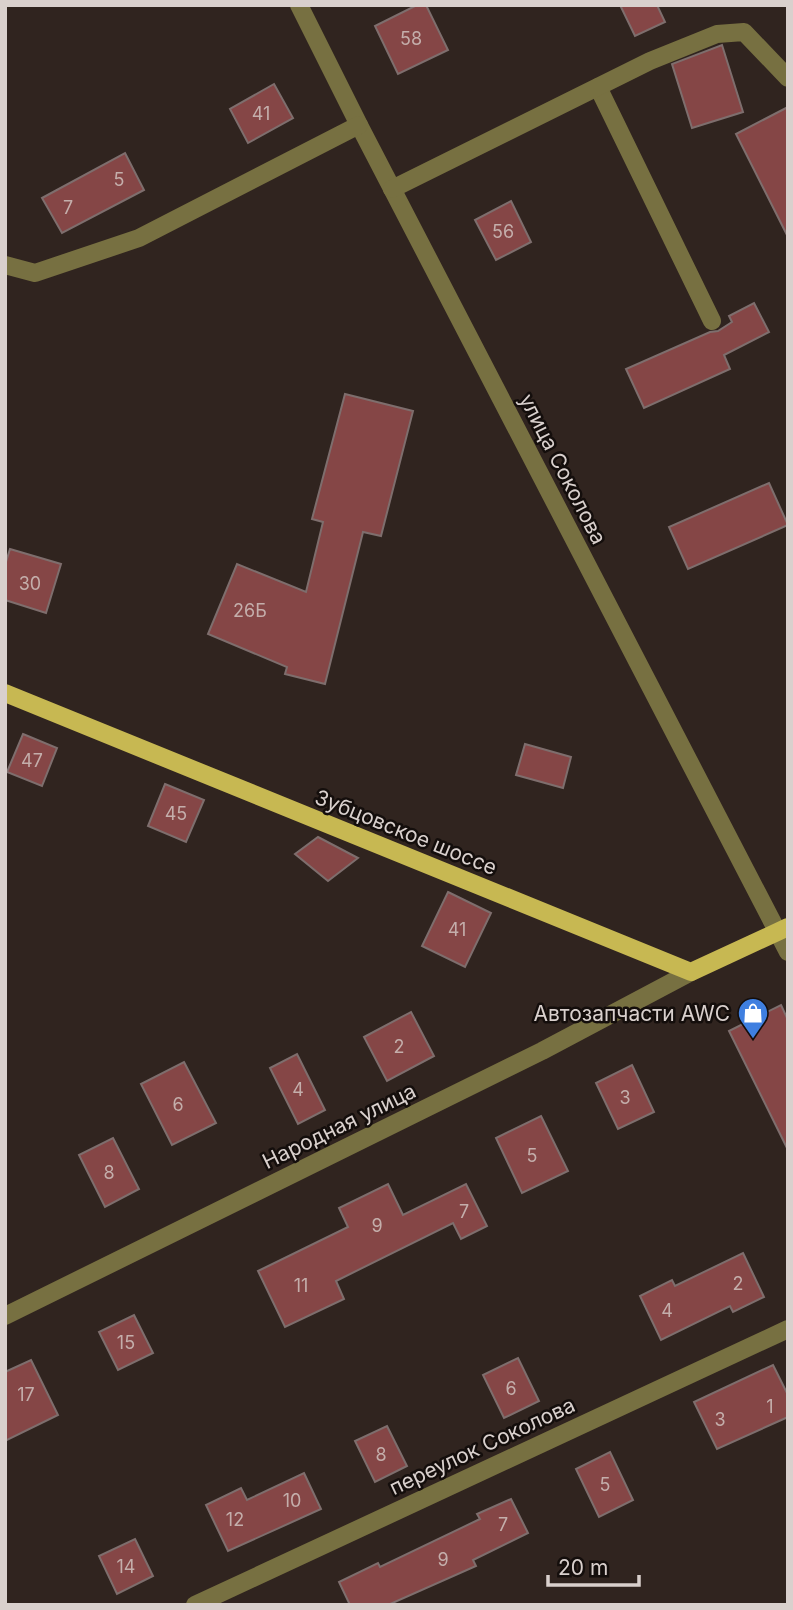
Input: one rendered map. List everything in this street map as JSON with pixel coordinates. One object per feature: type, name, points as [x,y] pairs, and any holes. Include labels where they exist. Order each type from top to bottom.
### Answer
[{"type":"main road","name":"Зубцовское шоссе","points":[[5,694],[691,972]]},
{"type":"main road","points":[[691,972],[783,929]]},
{"type":"street","name":"улица Соколова","points":[[299,5],[392,189],[783,929],[788,953]]},
{"type":"street","points":[[392,189],[650,61],[718,34],[744,32],[788,78]]},
{"type":"street","points":[[598,87],[712,320]]},
{"type":"street","points":[[5,265],[35,273],[139,238],[359,125]]},
{"type":"street","name":"Народная улица","points":[[5,1316],[529,1057],[691,972]]},
{"type":"street","name":"переулок Соколова","points":[[195,1605],[788,1329]]},
{"type":"building","points":[[417,5],[426,5],[448,50],[398,74],[375,26]]},
{"type":"building","points":[[620,5],[657,5],[665,22],[635,36]]},
{"type":"building","points":[[722,45],[743,112],[692,128],[672,64]]},
{"type":"building","points":[[274,84],[293,118],[248,143],[230,109]]},
{"type":"building","points":[[788,107],[788,237],[736,134]]},
{"type":"building","points":[[125,153],[144,190],[62,233],[42,198]]},
{"type":"building","points":[[511,201],[531,242],[496,260],[475,220]]},
{"type":"building","points":[[754,303],[769,332],[724,355],[730,369],[644,408],[626,369],[710,332],[718,331],[732,322],[729,316]]},
{"type":"building","points":[[345,394],[413,411],[381,536],[363,532],[325,684],[285,674],[287,667],[208,634],[237,564],[306,592],[323,522],[312,519]]},
{"type":"building","points":[[769,483],[788,525],[688,569],[669,527]]},
{"type":"building","points":[[10,549],[61,564],[46,613],[5,600],[5,565]]},
{"type":"building","points":[[23,734],[57,748],[42,786],[7,772]]},
{"type":"building","points":[[525,744],[571,757],[563,788],[516,775]]},
{"type":"building","points":[[165,784],[204,800],[186,842],[148,826]]},
{"type":"building","points":[[318,837],[358,858],[328,881],[295,854]]},
{"type":"building","points":[[448,892],[491,913],[465,967],[422,946]]},
{"type":"building","points":[[781,1005],[788,1020],[788,1150],[729,1031]]},
{"type":"building","points":[[411,1012],[434,1056],[387,1081],[364,1037]]},
{"type":"building","points":[[297,1054],[325,1110],[298,1124],[270,1068]]},
{"type":"building","points":[[184,1062],[216,1123],[172,1145],[141,1084]]},
{"type":"building","points":[[632,1065],[654,1112],[618,1129],[596,1083]]},
{"type":"building","points":[[541,1116],[568,1171],[522,1193],[496,1138]]},
{"type":"building","points":[[113,1138],[139,1189],[105,1207],[79,1155]]},
{"type":"building","points":[[388,1184],[403,1215],[466,1184],[487,1226],[461,1239],[453,1223],[336,1281],[344,1299],[285,1327],[258,1271],[348,1227],[339,1208]]},
{"type":"building","points":[[743,1253],[764,1297],[733,1312],[730,1306],[661,1340],[640,1296],[672,1280],[675,1286]]},
{"type":"building","points":[[134,1315],[153,1353],[118,1370],[99,1332]]},
{"type":"building","points":[[518,1358],[539,1401],[504,1418],[483,1375]]},
{"type":"building","points":[[31,1360],[58,1415],[5,1441],[5,1372]]},
{"type":"building","points":[[773,1365],[788,1395],[788,1417],[717,1449],[694,1402]]},
{"type":"building","points":[[387,1426],[407,1466],[375,1482],[355,1441]]},
{"type":"building","points":[[610,1452],[633,1500],[599,1517],[576,1469]]},
{"type":"building","points":[[304,1473],[321,1509],[228,1551],[206,1505],[241,1488],[247,1500]]},
{"type":"building","points":[[511,1499],[528,1533],[473,1560],[476,1566],[388,1605],[350,1605],[339,1582],[378,1563],[380,1567],[480,1519],[477,1514]]},
{"type":"building","points":[[135,1539],[153,1576],[117,1594],[99,1556]]},
{"type":"place","name":"Автозапчасти AWC","points":[[753,1040]]}]
